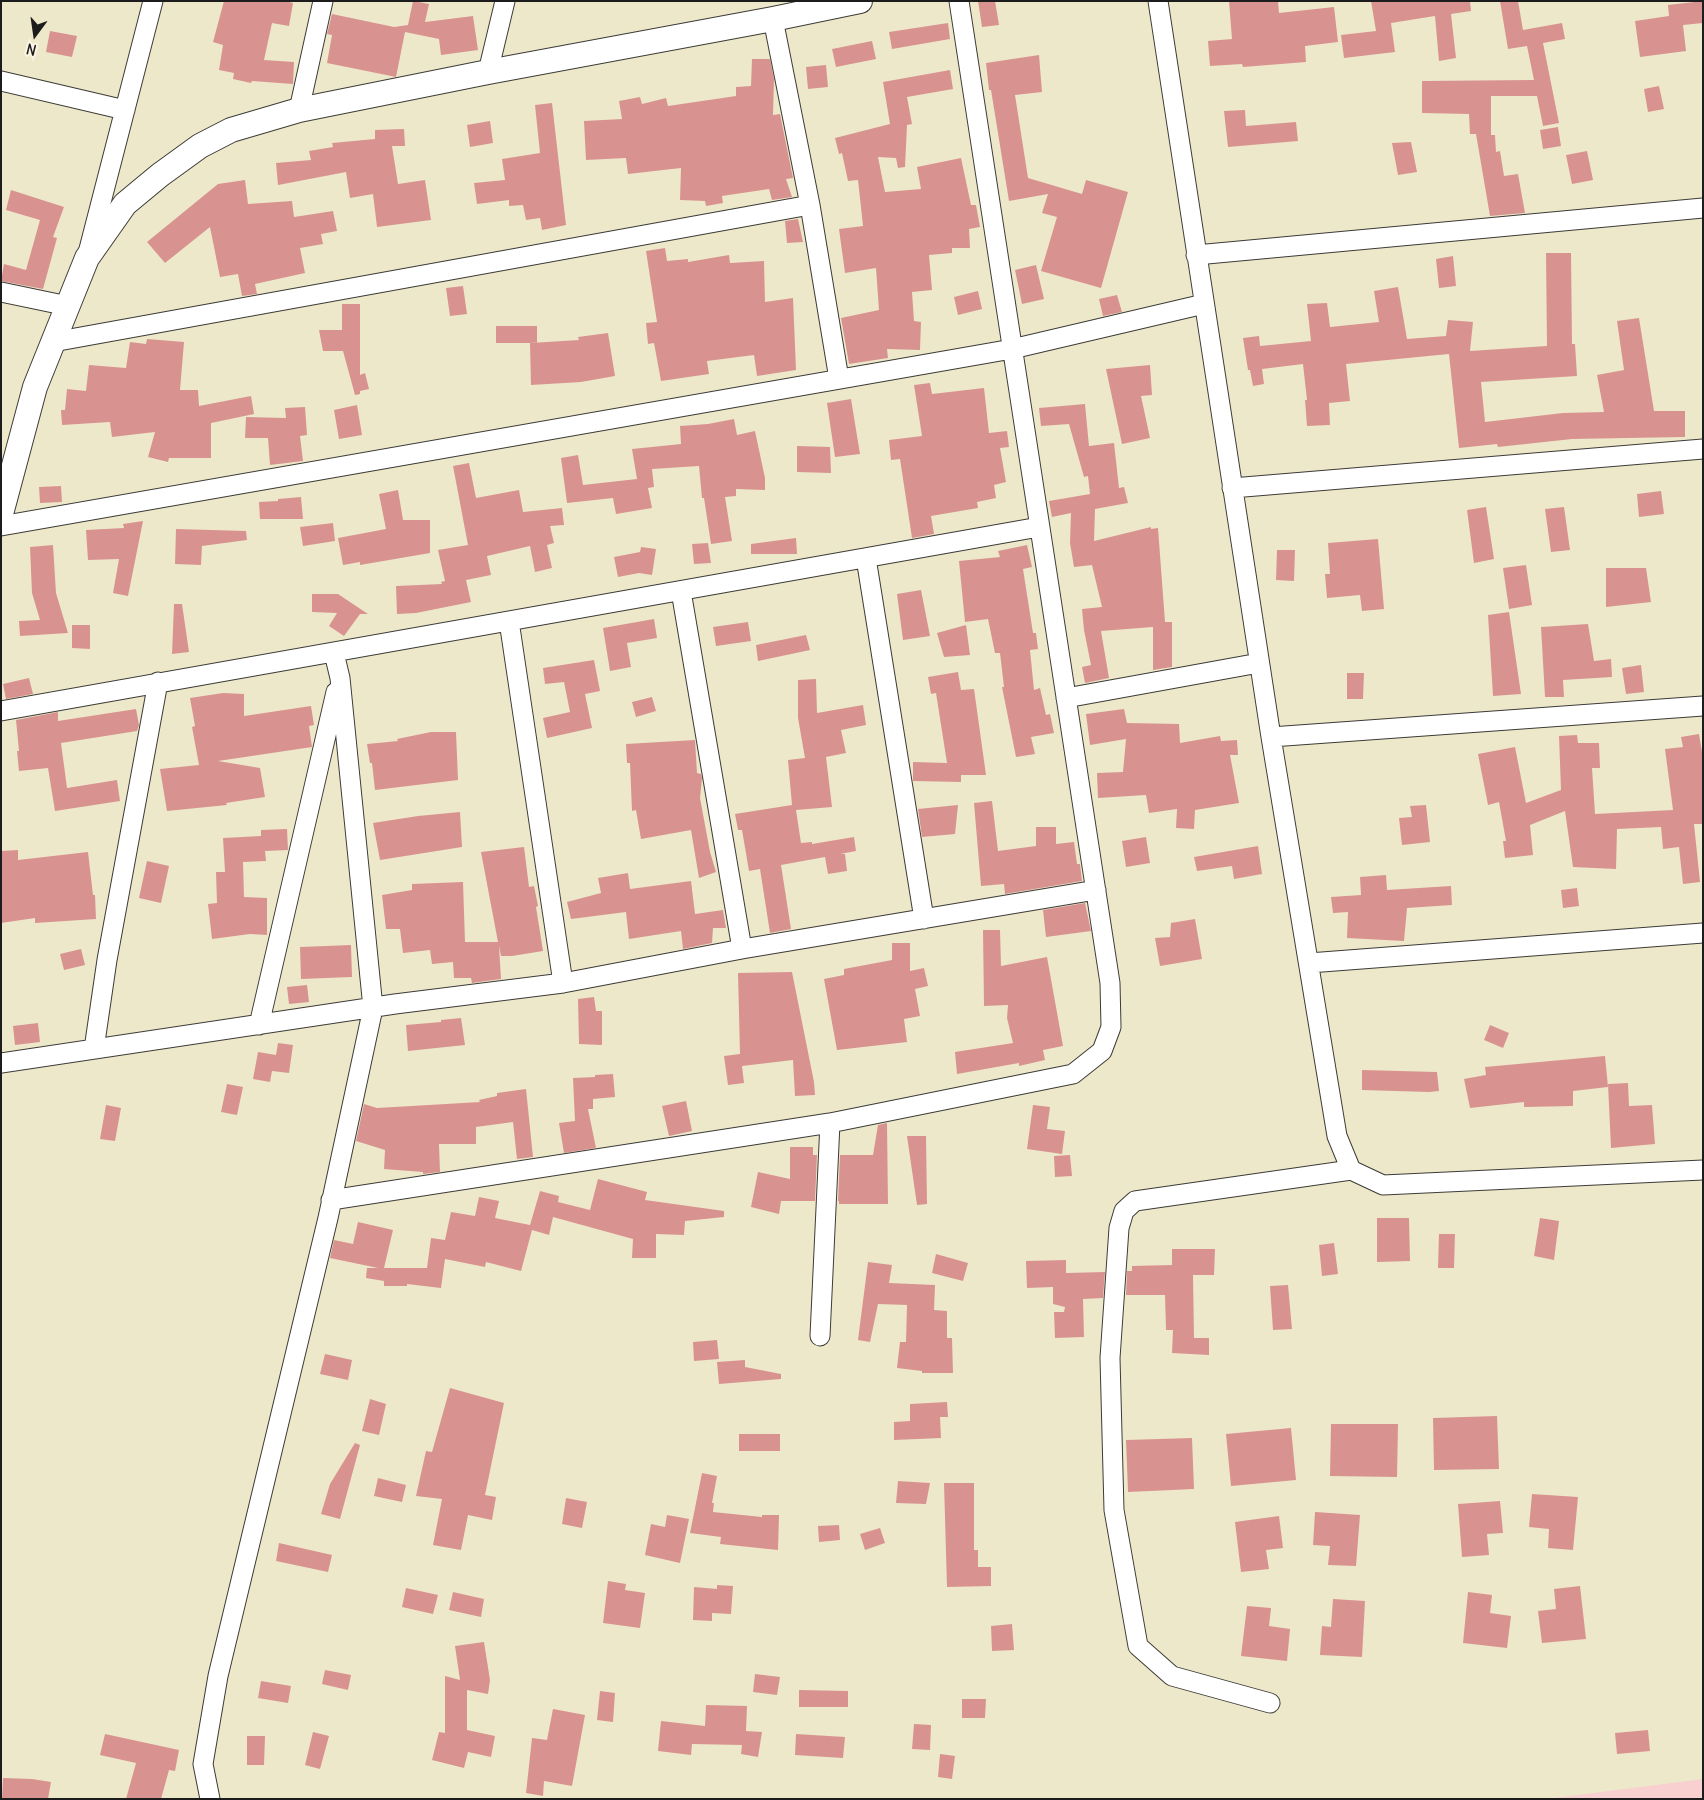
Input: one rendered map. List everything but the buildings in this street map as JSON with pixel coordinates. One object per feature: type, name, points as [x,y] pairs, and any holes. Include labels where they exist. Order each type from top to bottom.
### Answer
[{"type":"street","points":[[1,514],[35,387],[87,258],[153,1]]},
{"type":"street","points":[[299,110],[323,1]]},
{"type":"street","points":[[488,72],[505,1]]},
{"type":"street","points":[[87,258],[124,204],[160,174],[200,146],[231,130],[299,110],[860,1]]},
{"type":"street","points":[[331,1200],[830,1123],[1073,1074],[1102,1051],[1111,1027],[1110,983],[960,1]]},
{"type":"street","points":[[1158,1],[1259,663],[1308,963],[1337,1136],[1351,1170]]},
{"type":"street","points":[[773,19],[810,205],[839,379]]},
{"type":"street","points":[[1,81],[125,110]]},
{"type":"street","points":[[53,342],[810,205]]},
{"type":"street","points":[[1196,255],[1703,208]]},
{"type":"street","points":[[1,292],[68,306]]},
{"type":"street","points":[[1,526],[1012,349],[1204,304]]},
{"type":"street","points":[[1232,488],[1703,450]]},
{"type":"street","points":[[1,711],[1039,527]]},
{"type":"street","points":[[866,558],[924,919]]},
{"type":"street","points":[[680,590],[742,949]]},
{"type":"street","points":[[509,621],[563,983]]},
{"type":"street","points":[[210,1799],[203,1764],[218,1676],[331,1200],[373,1008],[340,678],[334,653]]},
{"type":"street","points":[[1066,698],[1259,663]]},
{"type":"street","points":[[259,1025],[340,678]]},
{"type":"street","points":[[94,1049],[107,960],[158,682]]},
{"type":"street","points":[[1271,737],[1703,706]]},
{"type":"street","points":[[1,1063],[373,1008],[563,983],[742,949],[1096,890]]},
{"type":"street","points":[[1308,963],[1703,933]]},
{"type":"street","points":[[820,1336],[830,1123]]},
{"type":"street","points":[[1270,1702],[1172,1676],[1138,1646],[1114,1510],[1110,1358],[1119,1228],[1124,1211],[1135,1201],[1351,1170],[1383,1185],[1703,1170]]},
{"type":"shaded area","points":[[1703,1779],[1703,1799],[1546,1799]]}]
